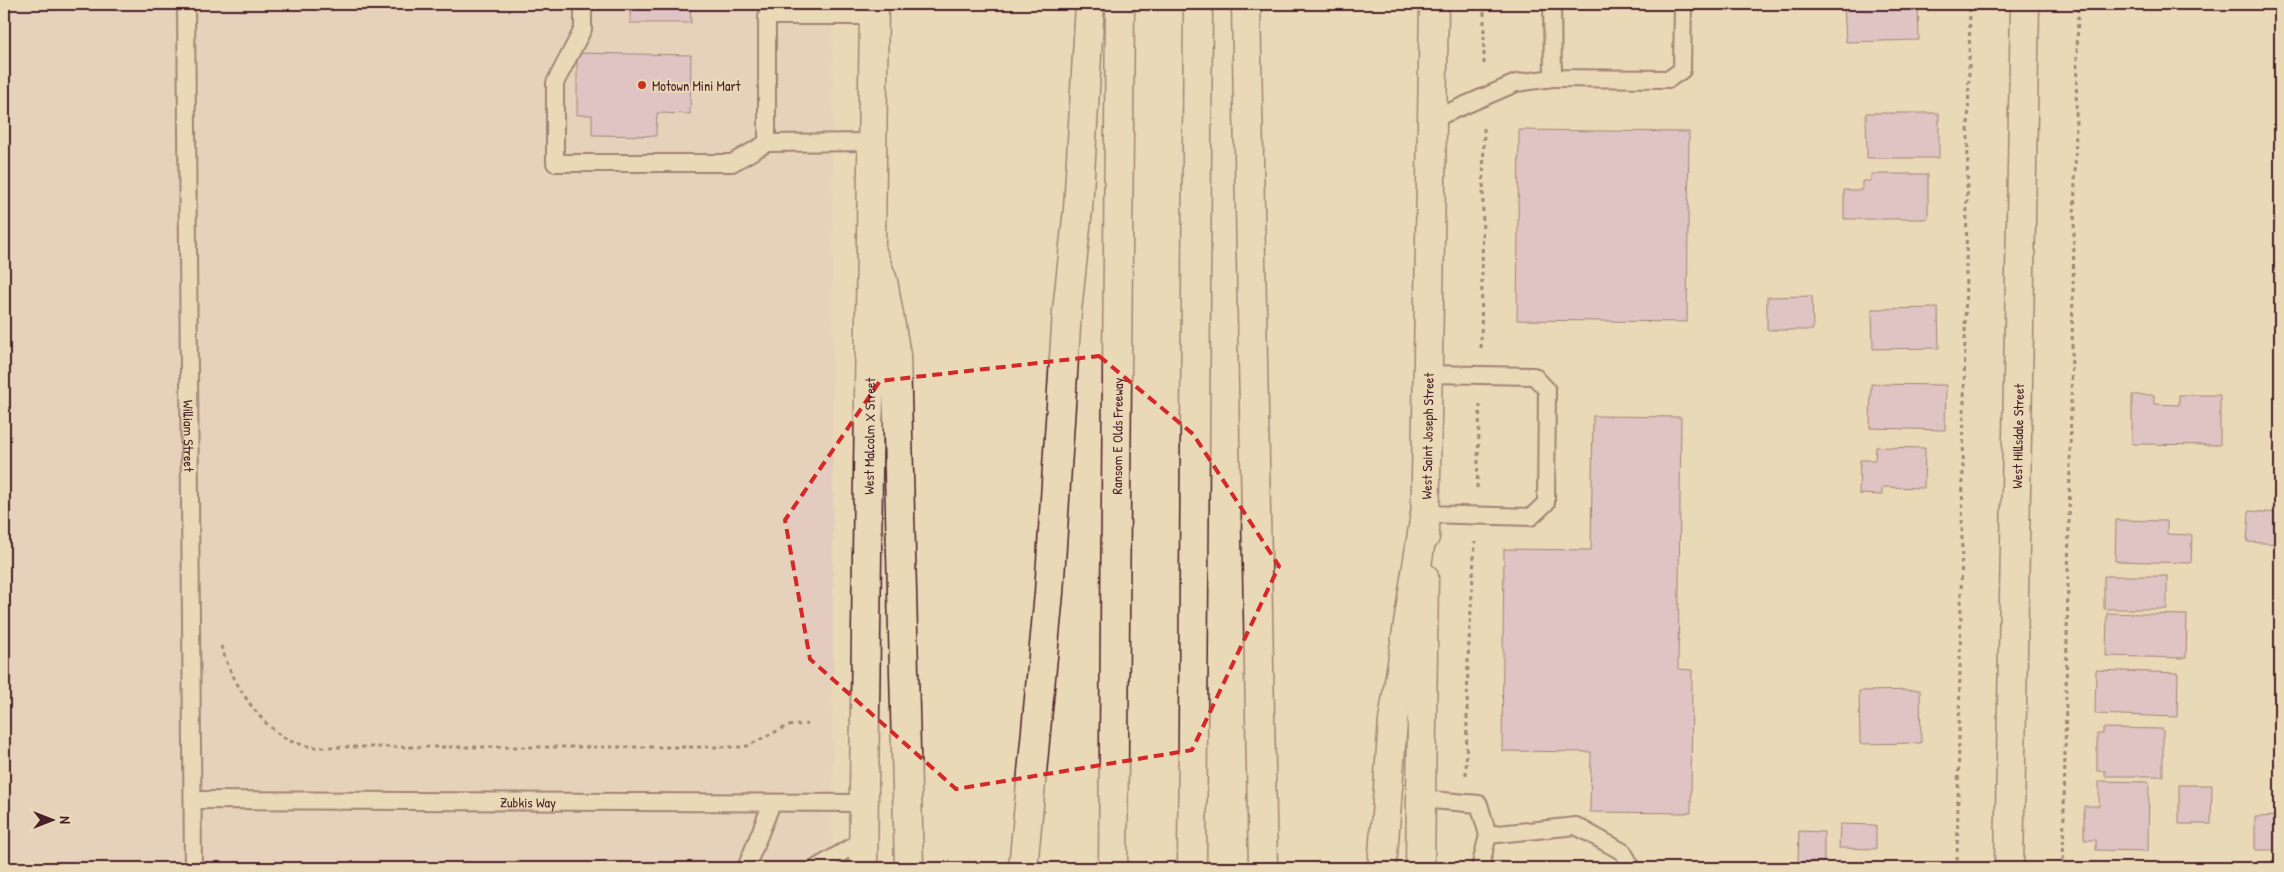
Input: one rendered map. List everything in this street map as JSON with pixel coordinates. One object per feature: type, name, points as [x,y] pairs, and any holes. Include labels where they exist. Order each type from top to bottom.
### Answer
[{"type":"main road","points":[[1023,868],[1051,574],[1067,311],[1078,209],[1090,4]]},
{"type":"main road","name":"Ransom E Olds Freeway","points":[[1113,868],[1120,4]]},
{"type":"main road","points":[[1192,868],[1198,4]]},
{"type":"main road","points":[[1246,4],[1263,868]]},
{"type":"main road","name":"West Saint Joseph Street","points":[[1420,868],[1434,4]]},
{"type":"main road","name":"West Hillsdale Street","points":[[2009,868],[2025,4]]},
{"type":"main road","name":"West Malcolm X Street","points":[[863,868],[874,142],[874,10]]},
{"type":"main road","points":[[872,252],[882,281],[896,355],[909,868]]},
{"type":"main road","points":[[1382,868],[1393,721],[1425,514]]},
{"type":"lane","name":"William Street","points":[[186,4],[193,868]]},
{"type":"lane","points":[[583,4],[583,29],[555,83],[555,162],[732,164],[767,143],[874,142]]},
{"type":"lane","points":[[1552,4],[1553,78]]},
{"type":"lane","points":[[1433,118],[1516,83],[1553,78],[1669,79],[1682,70],[1683,4]]},
{"type":"lane","points":[[767,143],[767,16],[874,10]]},
{"type":"lane","points":[[1425,514],[1530,517],[1546,503],[1546,390],[1534,376],[1428,374]]},
{"type":"lane","points":[[1420,799],[1480,804],[1488,835],[1480,868]]},
{"type":"lane","name":"Zubkis Way","points":[[193,800],[863,803]]},
{"type":"lane","points":[[746,868],[772,803]]},
{"type":"lane","points":[[1488,835],[1576,826],[1624,852],[1632,868]]},
{"type":"lane","points":[[816,868],[864,840]]},
{"type":"path","points":[[1465,803],[1468,659],[1481,375],[1484,4]]},
{"type":"path","points":[[1957,868],[1970,4]]},
{"type":"path","points":[[2063,868],[2078,4]]},
{"type":"path","points":[[219,640],[227,667],[259,716],[288,740],[311,747],[745,747],[787,726],[809,724]]},
{"type":"highlighted area","points":[[1099,356],[1193,434],[1279,566],[1192,750],[956,789],[810,659],[785,520],[880,381]]},
{"type":"shaded area","points":[[4,4],[833,4],[833,868],[4,868]]},
{"type":"building","points":[[630,4],[690,4],[691,23],[630,23]]},
{"type":"building","points":[[1844,4],[1918,4],[1919,40],[1846,42]]},
{"type":"building","points":[[577,53],[691,55],[690,114],[657,113],[656,136],[592,135],[592,115],[577,115]]},
{"type":"building","points":[[1866,113],[1939,113],[1939,158],[1867,158]]},
{"type":"building","points":[[1519,130],[1689,132],[1687,322],[1517,320]]},
{"type":"building","points":[[1871,174],[1928,174],[1928,219],[1844,219],[1844,190],[1862,190],[1862,181],[1871,181]]},
{"type":"building","points":[[1812,296],[1813,330],[1767,330],[1767,297]]},
{"type":"building","points":[[1938,308],[1939,348],[1873,349],[1872,309]]},
{"type":"building","points":[[1871,384],[1946,385],[1945,430],[1870,428]]},
{"type":"building","points":[[2132,395],[2154,395],[2154,404],[2179,405],[2179,395],[2220,395],[2220,445],[2132,444]]},
{"type":"building","points":[[1593,416],[1681,417],[1678,669],[1692,670],[1691,813],[1590,812],[1591,752],[1502,751],[1504,549],[1591,550]]},
{"type":"building","points":[[1876,447],[1925,448],[1924,488],[1882,487],[1882,495],[1859,494],[1860,460],[1875,460]]},
{"type":"building","points":[[2249,511],[2280,513],[2280,544],[2247,542]]},
{"type":"building","points":[[2116,520],[2167,521],[2167,534],[2192,535],[2191,563],[2115,561]]},
{"type":"building","points":[[2104,576],[2167,576],[2167,609],[2104,609]]},
{"type":"building","points":[[2107,613],[2187,615],[2186,658],[2106,656]]},
{"type":"building","points":[[2096,670],[2178,673],[2177,717],[2095,714]]},
{"type":"building","points":[[1920,690],[1921,743],[1860,744],[1859,691]]},
{"type":"building","points":[[2103,728],[2163,729],[2163,776],[2105,776],[2105,771],[2097,771],[2097,734],[2103,734]]},
{"type":"building","points":[[2099,781],[2149,782],[2148,851],[2096,850],[2096,840],[2084,840],[2084,806],[2099,806]]},
{"type":"building","points":[[2179,785],[2212,785],[2211,824],[2179,824]]},
{"type":"building","points":[[2278,816],[2279,850],[2255,850],[2255,817]]},
{"type":"building","points":[[1840,824],[1876,825],[1876,849],[1839,848]]},
{"type":"building","points":[[1799,831],[1824,832],[1824,862],[1798,862]]},
{"type":"building","points":[[2219,864],[2251,865],[2251,868],[2219,868]]},
{"type":"place","name":"Motown Mini Mart","points":[[642,85]]}]
